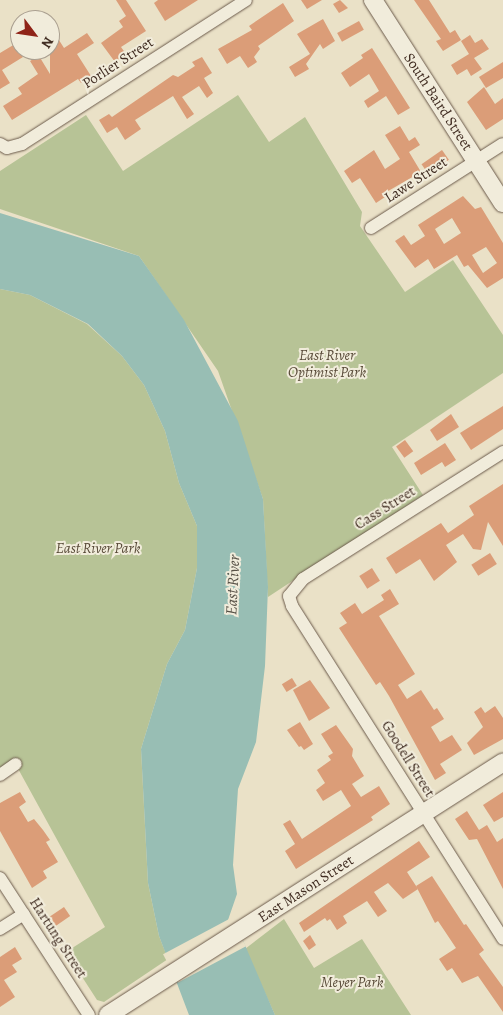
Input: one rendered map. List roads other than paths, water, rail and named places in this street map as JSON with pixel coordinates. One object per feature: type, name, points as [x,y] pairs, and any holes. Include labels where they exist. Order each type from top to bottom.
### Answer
[{"type":"main road","name":"South Baird Street","points":[[373,0],[503,203]]},
{"type":"main road","name":"East Mason Street","points":[[108,1015],[503,762]]},
{"type":"street","name":"Porlier Street","points":[[4,146],[22,144],[246,0]]},
{"type":"street","name":"Lawe Street","points":[[372,228],[503,144]]},
{"type":"street","name":"Cass Street","points":[[289,596],[304,579],[503,452]]},
{"type":"street","name":"Goodell Street","points":[[289,596],[292,606],[503,939]]},
{"type":"street","points":[[0,775],[16,764]]},
{"type":"street","name":"Hartung Street","points":[[0,878],[89,1015]]},
{"type":"street","points":[[0,929],[24,914]]},
{"type":"water","name":"East River","points":[[0,213],[139,256],[184,320],[238,421],[263,499],[268,587],[265,666],[256,742],[238,789],[233,865],[237,894],[228,920],[239,931],[275,1015],[189,1015],[159,936],[148,883],[141,749],[167,664],[185,630],[197,568],[197,526],[179,483],[165,431],[144,385],[122,356],[88,324],[30,295],[0,289]]},
{"type":"park label","name":"East River Optimist Park","points":[[327,364]]},
{"type":"park label","name":"East River Park","points":[[98,549]]},
{"type":"park label","name":"Meyer Park","points":[[352,983]]}]
